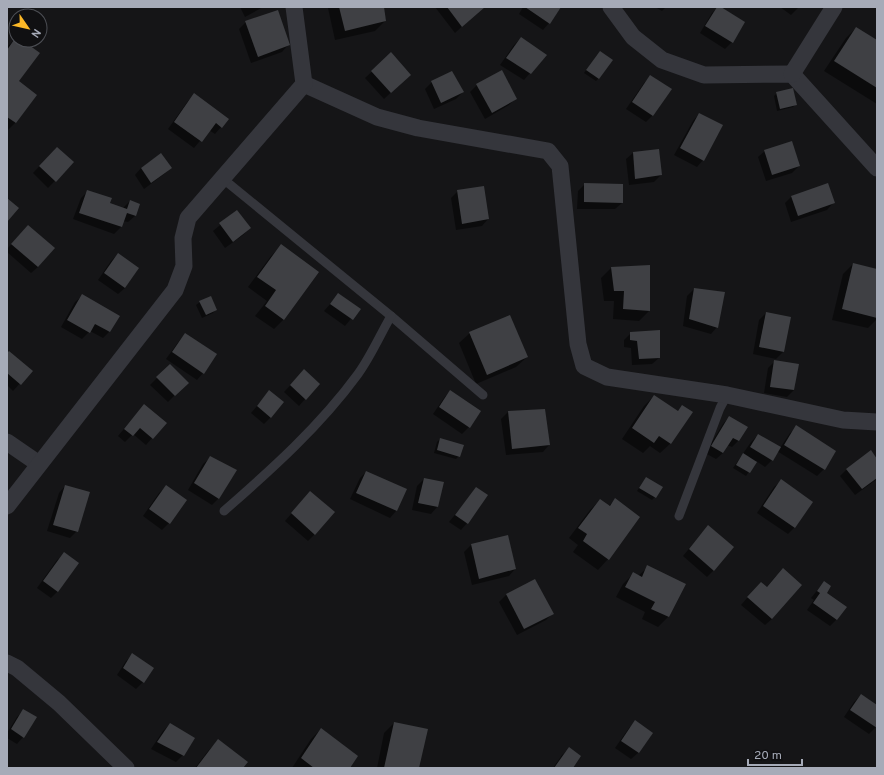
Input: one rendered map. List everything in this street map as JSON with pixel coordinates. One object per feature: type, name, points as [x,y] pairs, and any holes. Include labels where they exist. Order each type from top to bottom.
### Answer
[{"type":"street","points":[[7,506],[175,290],[184,266],[183,238],[188,218],[304,84],[294,7]]},
{"type":"street","points":[[611,7],[634,37],[662,60],[704,76],[792,74],[877,168]]},
{"type":"street","points":[[792,74],[834,7]]},
{"type":"street","points":[[304,84],[377,117],[418,128],[548,151],[560,166],[578,344],[584,366],[607,377],[727,395],[843,420],[877,422]]},
{"type":"street","points":[[7,442],[39,464]]},
{"type":"street","points":[[7,663],[17,668],[59,703],[126,768]]},
{"type":"lane","points":[[222,178],[391,316],[483,396]]},
{"type":"lane","points":[[224,511],[277,464],[322,419],[359,373],[391,316]]},
{"type":"lane","points":[[679,516],[720,408],[727,395]]},
{"type":"building","points":[[339,7],[384,7],[386,21],[345,31]]},
{"type":"building","points":[[447,7],[485,7],[462,27]]},
{"type":"building","points":[[525,7],[561,7],[550,24]]},
{"type":"building","points":[[717,7],[721,7],[745,22],[733,43],[705,26]]},
{"type":"building","points":[[278,10],[290,45],[258,57],[245,21]]},
{"type":"building","points":[[856,27],[877,40],[877,88],[834,61]]},
{"type":"building","points":[[521,37],[547,55],[531,74],[506,58]]},
{"type":"building","points":[[8,48],[33,48],[40,53],[19,81],[37,95],[16,123],[7,117],[7,50]]},
{"type":"building","points":[[600,51],[613,60],[599,79],[586,70]]},
{"type":"building","points":[[391,52],[411,75],[391,93],[371,71]]},
{"type":"building","points":[[502,70],[517,99],[492,113],[476,84]]},
{"type":"building","points":[[452,71],[464,92],[441,103],[431,81]]},
{"type":"building","points":[[650,75],[672,89],[653,116],[632,102]]},
{"type":"building","points":[[793,88],[797,105],[780,109],[776,92]]},
{"type":"building","points":[[194,93],[229,119],[222,128],[216,123],[202,142],[174,122]]},
{"type":"building","points":[[699,113],[723,125],[704,161],[680,148]]},
{"type":"building","points":[[792,141],[800,166],[772,175],[764,150]]},
{"type":"building","points":[[57,147],[74,162],[56,182],[39,166]]},
{"type":"building","points":[[659,149],[662,175],[635,179],[633,152]]},
{"type":"building","points":[[161,153],[172,168],[151,183],[141,168]]},
{"type":"building","points":[[584,183],[623,184],[623,203],[584,202]]},
{"type":"building","points":[[828,183],[835,203],[798,216],[791,196]]},
{"type":"building","points":[[484,186],[489,219],[462,224],[457,190]]},
{"type":"building","points":[[87,190],[112,198],[110,203],[127,209],[130,200],[140,204],[136,216],[127,213],[122,227],[79,213]]},
{"type":"building","points":[[7,198],[19,208],[7,222]]},
{"type":"building","points":[[237,210],[251,228],[233,242],[219,223]]},
{"type":"building","points":[[28,225],[55,248],[38,267],[11,244]]},
{"type":"building","points":[[281,244],[319,272],[284,320],[265,306],[276,290],[257,277]]},
{"type":"building","points":[[118,253],[139,268],[125,288],[104,273]]},
{"type":"building","points":[[853,263],[877,269],[877,318],[842,309]]},
{"type":"building","points":[[650,265],[650,311],[623,309],[624,291],[614,291],[611,267]]},
{"type":"building","points":[[694,288],[725,292],[718,328],[689,319]]},
{"type":"building","points":[[338,293],[361,309],[353,320],[330,304]]},
{"type":"building","points":[[82,294],[120,316],[110,332],[95,324],[90,333],[67,320]]},
{"type":"building","points":[[211,296],[217,310],[206,315],[199,301]]},
{"type":"building","points":[[766,312],[791,317],[784,352],[759,347]]},
{"type":"building","points":[[510,315],[528,357],[487,375],[469,332]]},
{"type":"building","points":[[660,330],[660,358],[639,359],[637,341],[630,340],[630,332]]},
{"type":"building","points":[[185,333],[217,354],[204,374],[172,352]]},
{"type":"building","points":[[9,351],[33,371],[21,385],[7,373],[7,353]]},
{"type":"building","points":[[774,360],[799,364],[794,390],[770,387]]},
{"type":"building","points":[[170,364],[189,383],[175,396],[156,377]]},
{"type":"building","points":[[304,369],[320,384],[306,400],[290,385]]},
{"type":"building","points":[[269,390],[284,402],[271,418],[257,406]]},
{"type":"building","points":[[450,390],[481,411],[470,428],[439,407]]},
{"type":"building","points":[[654,395],[678,411],[682,405],[693,412],[671,444],[659,436],[654,443],[632,428]]},
{"type":"building","points":[[144,404],[167,423],[153,439],[140,428],[133,436],[124,429]]},
{"type":"building","points":[[545,409],[550,445],[512,449],[508,411]]},
{"type":"building","points":[[729,416],[748,427],[739,441],[733,438],[723,453],[711,446]]},
{"type":"building","points":[[796,425],[836,451],[825,470],[784,445]]},
{"type":"building","points":[[758,434],[781,447],[773,461],[750,447]]},
{"type":"building","points":[[440,438],[464,445],[460,457],[437,450]]},
{"type":"building","points":[[871,450],[877,459],[877,478],[862,489],[846,469]]},
{"type":"building","points":[[743,453],[757,462],[750,473],[736,465]]},
{"type":"building","points":[[210,456],[237,470],[219,499],[194,483]]},
{"type":"building","points":[[366,471],[407,489],[397,511],[356,493]]},
{"type":"building","points":[[646,477],[663,487],[656,498],[639,488]]},
{"type":"building","points":[[424,478],[444,482],[438,507],[418,503]]},
{"type":"building","points":[[781,479],[813,502],[795,528],[763,506]]},
{"type":"building","points":[[65,485],[90,492],[78,532],[53,525]]},
{"type":"building","points":[[166,485],[187,500],[170,524],[149,509]]},
{"type":"building","points":[[476,487],[488,495],[468,524],[455,515]]},
{"type":"building","points":[[310,491],[335,512],[315,535],[291,513]]},
{"type":"building","points":[[615,498],[640,517],[609,560],[583,541],[587,534],[578,528],[600,499],[610,506]]},
{"type":"building","points":[[708,525],[734,547],[714,571],[689,549]]},
{"type":"building","points":[[508,535],[516,569],[479,579],[471,544]]},
{"type":"building","points":[[64,552],[79,563],[58,592],[43,581]]},
{"type":"building","points":[[647,565],[686,584],[669,617],[651,609],[655,602],[625,587],[633,572],[642,577]]},
{"type":"building","points":[[783,568],[802,585],[772,619],[747,597],[761,582],[767,587]]},
{"type":"building","points":[[535,579],[554,614],[524,629],[506,594]]},
{"type":"building","points":[[824,581],[831,586],[827,593],[847,607],[837,620],[813,603],[820,593],[817,591]]},
{"type":"building","points":[[132,653],[154,668],[144,683],[123,668]]},
{"type":"building","points":[[861,694],[877,705],[877,728],[850,710]]},
{"type":"building","points":[[23,709],[37,717],[24,738],[11,729]]},
{"type":"building","points":[[635,720],[653,733],[639,753],[621,741]]},
{"type":"building","points":[[394,722],[428,729],[419,768],[384,768]]},
{"type":"building","points":[[170,723],[195,738],[184,756],[157,742]]},
{"type":"building","points":[[321,728],[358,756],[350,768],[314,768],[301,758]]},
{"type":"building","points":[[218,739],[248,762],[243,768],[196,768]]},
{"type":"building","points":[[569,747],[581,756],[573,768],[554,768]]}]
